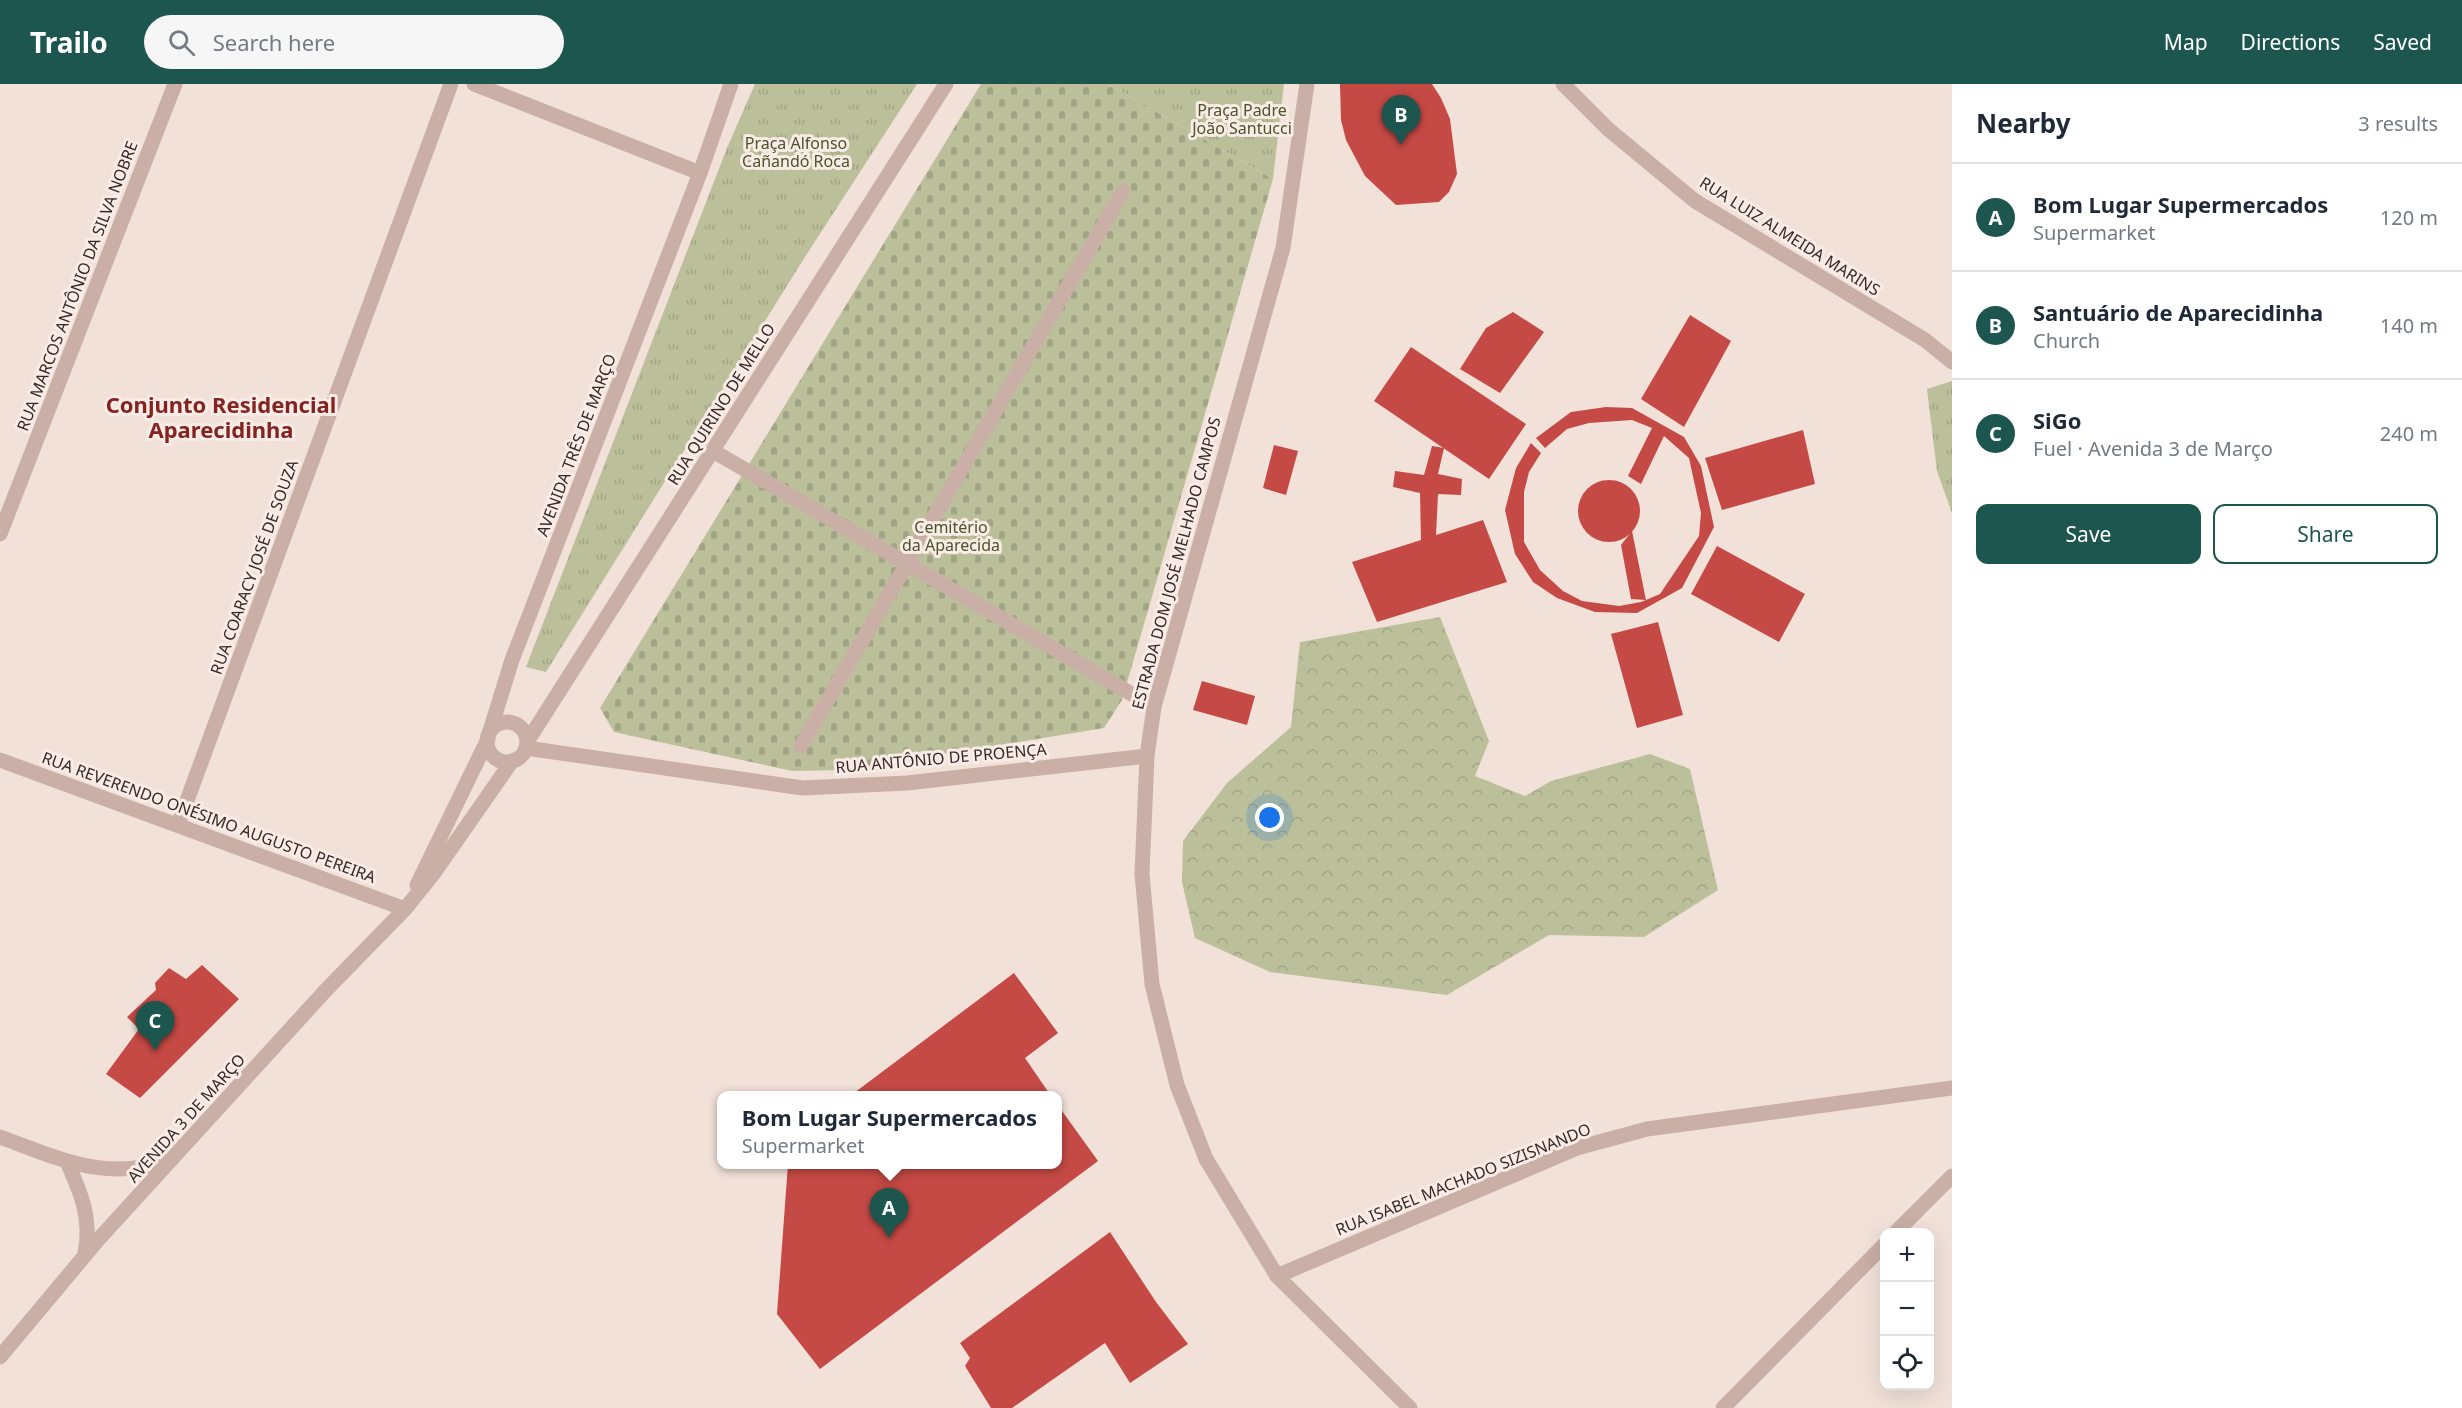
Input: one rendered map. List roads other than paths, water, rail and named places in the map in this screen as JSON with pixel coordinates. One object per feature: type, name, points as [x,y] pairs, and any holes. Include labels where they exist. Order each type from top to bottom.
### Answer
[{"type":"street","name":"RUA MARCOS ANTÔNIO DA SILVA NOBRE","points":[[0,534],[174,84]]},
{"type":"street","name":"RUA COARACY JOSÉ DE SOUZA","points":[[178,825],[451,84]]},
{"type":"street","points":[[474,84],[700,173]]},
{"type":"street","name":"AVENIDA TRÊS DE MARÇO","points":[[405,909],[489,735],[512,660],[700,173],[732,84]]},
{"type":"street","name":"RUA QUIRINO DE MELLO","points":[[526,745],[946,84]]},
{"type":"street","name":"ESTRADA DOM JOSÉ MELHADO CAMPOS","points":[[1307,84],[1283,248],[1154,707],[1147,756],[1142,874],[1152,984],[1177,1085],[1206,1159],[1277,1276],[1410,1408]]},
{"type":"street","name":"RUA LUIZ ALMEIDA MARINS","points":[[1563,84],[1608,129],[1695,201],[1925,340],[1952,362]]},
{"type":"street","points":[[801,746],[1124,191]]},
{"type":"street","points":[[713,451],[1154,707]]},
{"type":"street","points":[[405,909],[434,873],[512,761],[523,754],[526,745],[523,730],[513,723],[500,723],[489,735],[494,756],[505,761],[512,761]]},
{"type":"street","name":"RUA ANTÔNIO DE PROENÇA","points":[[526,745],[803,788],[907,783],[1147,756]]},
{"type":"street","name":"RUA REVERENDO ONÉSIMO AUGUSTO PEREIRA","points":[[0,760],[405,909]]},
{"type":"street","name":"AVENIDA 3 DE MARÇO","points":[[0,1357],[84,1255],[173,1161],[326,990],[405,909]]},
{"type":"street","name":"RUA ISABEL MACHADO SIZISNANDO","points":[[1277,1276],[1587,1145],[1647,1129],[1952,1089]]},
{"type":"street","points":[[1936,1091],[1952,1103]]},
{"type":"street","points":[[0,1137],[68,1162],[121,1171],[173,1161]]},
{"type":"street","points":[[68,1162],[83,1195],[88,1218],[88,1238],[84,1255]]},
{"type":"street","points":[[1901,1228],[1952,1176]]},
{"type":"street","points":[[1724,1408],[1880,1249]]},
{"type":"place","name":"Santuário de Aparecidinha","points":[[1401,145]]},
{"type":"place","name":"SiGo","points":[[155,1051]]},
{"type":"place","name":"Bom Lugar Supermercados","points":[[889,1238]]},
{"type":"district","name":"Conjunto Residencial Aparecidinha","points":[[221,418]]},
{"type":"park label","name":"Praça Padre João Santucci","points":[[1242,119]]},
{"type":"park label","name":"Praça Alfonso Cañandó Roca","points":[[796,152]]},
{"type":"park label","name":"Cemitério da Aparecida","points":[[951,536]]}]
